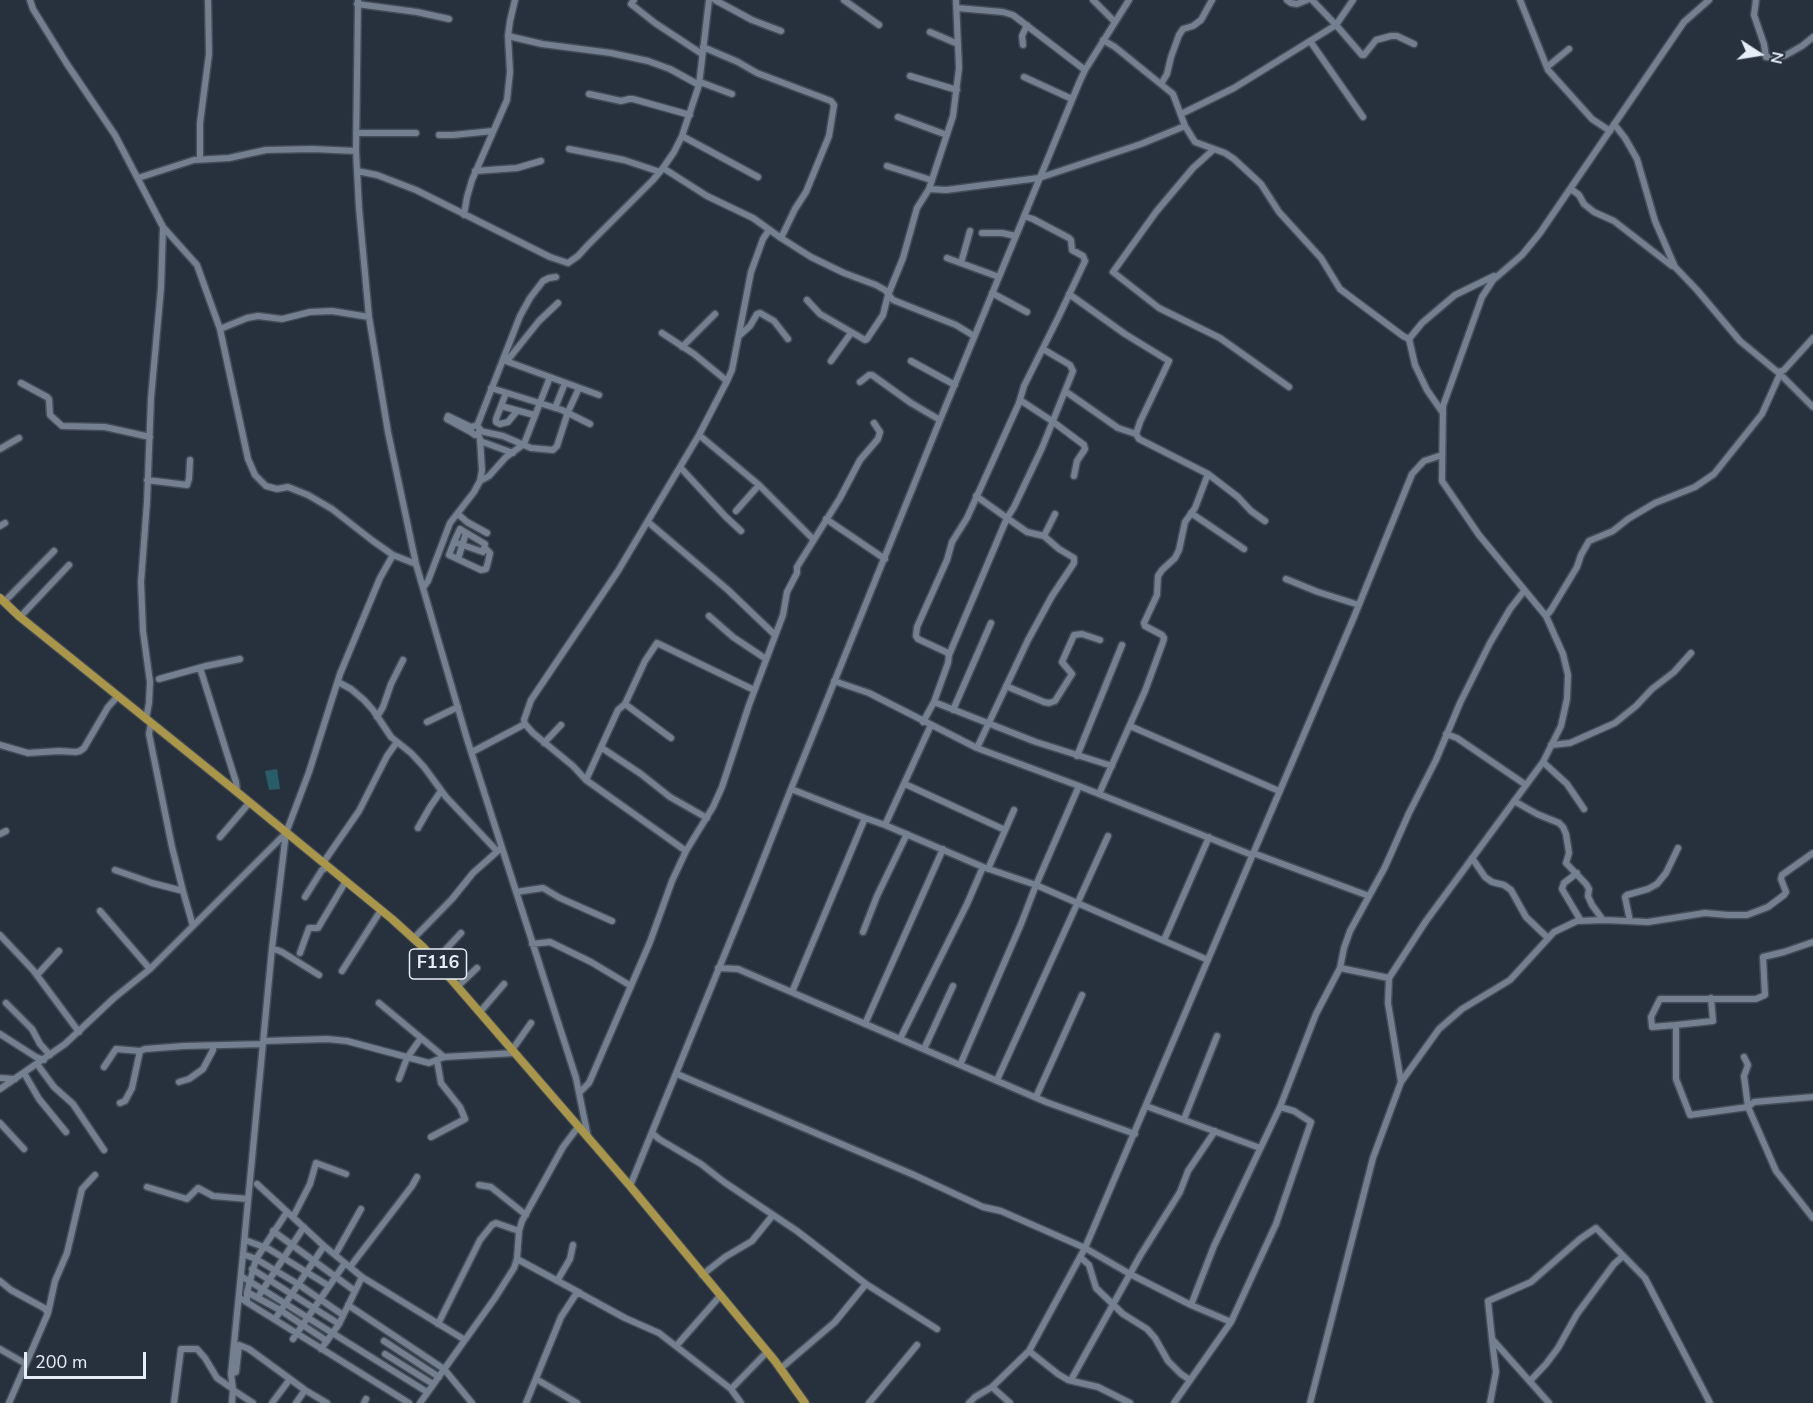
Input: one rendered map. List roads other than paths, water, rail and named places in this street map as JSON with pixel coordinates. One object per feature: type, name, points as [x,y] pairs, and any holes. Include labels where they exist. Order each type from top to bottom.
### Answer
[{"type":"main road","name":"F116","points":[[2,600],[346,881],[413,939],[458,986],[630,1186],[780,1369],[805,1403]]},
{"type":"street","points":[[30,0],[33,9],[67,64],[115,135],[163,227],[197,265],[220,329],[246,453],[255,475],[266,486],[278,489],[294,488],[332,509],[393,555],[416,564]]},
{"type":"street","points":[[200,159],[200,123],[209,43],[208,0]]},
{"type":"street","points":[[461,213],[465,207],[475,171],[508,93],[510,72],[508,36],[515,0]]},
{"type":"street","points":[[357,171],[377,175],[408,187],[568,263],[578,256],[662,170],[682,136],[700,83],[709,0]]},
{"type":"street","points":[[715,0],[752,20],[781,32]]},
{"type":"street","points":[[844,0],[879,25]]},
{"type":"street","points":[[807,300],[815,310],[865,340],[883,315],[917,208],[929,189],[947,135],[957,90],[959,68],[956,0]]},
{"type":"street","points":[[1094,0],[1115,22]]},
{"type":"street","points":[[630,1186],[1072,99],[1085,70],[1129,0]]},
{"type":"street","points":[[1161,84],[1167,74],[1179,35],[1184,29],[1200,20],[1212,0]]},
{"type":"street","points":[[1287,0],[1297,4],[1307,0]]},
{"type":"street","points":[[1312,0],[1364,55],[1376,40],[1391,36],[1397,36],[1414,44]]},
{"type":"street","points":[[1181,114],[1234,88],[1336,25],[1353,0]]},
{"type":"street","points":[[1520,0],[1547,68],[1592,119],[1610,131]]},
{"type":"street","points":[[1401,1083],[1388,1003],[1389,978],[1426,921],[1543,762],[1561,726],[1567,699],[1568,675],[1563,654],[1546,616],[1479,535],[1442,481],[1443,406],[1482,297],[1493,280],[1522,255],[1571,189],[1684,22],[1709,0]]},
{"type":"street","points":[[1756,0],[1754,15],[1766,57],[1778,58],[1786,55],[1813,37]]},
{"type":"street","points":[[630,1],[654,23],[702,54]]},
{"type":"street","points":[[449,19],[358,2],[356,151],[369,317],[388,432],[416,564],[499,849],[516,892],[562,1032],[579,1093],[588,1137]]},
{"type":"street","points":[[957,8],[1013,15],[1085,70]]},
{"type":"street","points":[[1023,45],[1022,36],[1027,25]]},
{"type":"street","points":[[930,33],[958,44]]},
{"type":"street","points":[[508,36],[542,44],[611,53],[648,62],[732,94]]},
{"type":"street","points":[[1103,40],[1173,94],[1185,126],[1195,142],[1225,153],[1260,184],[1279,212],[1321,258],[1340,290],[1409,339],[1414,365],[1427,390],[1443,413]]},
{"type":"street","points":[[1310,41],[1363,117]]},
{"type":"street","points":[[703,47],[738,62],[757,74],[831,100],[834,105],[829,136],[808,182],[806,192],[781,238]]},
{"type":"street","points":[[1547,68],[1569,49]]},
{"type":"street","points":[[910,76],[957,90]]},
{"type":"street","points":[[1024,77],[1072,99]]},
{"type":"street","points":[[589,94],[621,101],[633,99],[690,115]]},
{"type":"street","points":[[897,117],[947,135]]},
{"type":"street","points":[[1614,124],[1625,138],[1636,159],[1655,221],[1675,267]]},
{"type":"street","points":[[929,189],[946,190],[1039,178],[1141,144],[1185,126]]},
{"type":"street","points":[[439,135],[493,131]]},
{"type":"street","points":[[357,133],[416,133]]},
{"type":"street","points":[[682,136],[758,177]]},
{"type":"street","points":[[569,149],[662,170],[707,196],[753,218],[781,238],[827,265],[876,285],[893,300],[956,325],[974,336]]},
{"type":"street","points":[[138,178],[183,162],[200,159],[229,158],[274,150],[356,151]]},
{"type":"street","points":[[1214,150],[1193,168],[1156,212],[1113,272],[1159,308],[1221,338],[1289,387]]},
{"type":"street","points":[[475,171],[517,168],[541,161]]},
{"type":"street","points":[[887,166],[931,180]]},
{"type":"street","points":[[1571,189],[1594,212],[1614,221],[1675,267],[1740,341],[1779,373],[1813,407]]},
{"type":"street","points":[[949,655],[918,639],[916,632],[952,542],[965,521],[1020,400],[1024,386],[1085,258],[1072,250],[1069,238],[1024,216]]},
{"type":"street","points":[[163,227],[141,597],[150,682],[149,734],[183,891],[193,926]]},
{"type":"street","points":[[686,851],[586,780],[573,766],[544,743],[525,724],[524,720],[531,700],[618,571],[648,522],[699,435],[727,381],[732,370],[750,273],[763,239],[769,230]]},
{"type":"street","points":[[961,264],[970,231]]},
{"type":"street","points":[[982,233],[1016,236]]},
{"type":"street","points":[[947,258],[999,277]]},
{"type":"street","points":[[1409,339],[1422,323],[1455,295],[1509,267]]},
{"type":"street","points":[[423,588],[428,581],[450,523],[480,481],[482,470],[476,432],[491,388],[505,361],[520,316],[543,281],[556,278]]},
{"type":"street","points":[[992,292],[1028,312]]},
{"type":"street","points":[[1069,294],[1125,334],[1169,361],[1140,422],[1136,434],[1139,440],[1208,474],[1265,521]]},
{"type":"street","points":[[505,361],[538,321],[558,303]]},
{"type":"street","points":[[220,329],[258,316],[282,319],[310,312],[332,311],[369,317]]},
{"type":"street","points":[[739,336],[760,313],[774,321],[788,339]]},
{"type":"street","points":[[682,346],[715,314]]},
{"type":"street","points":[[662,333],[694,354],[727,381]]},
{"type":"street","points":[[831,361],[851,333]]},
{"type":"street","points":[[1546,616],[1577,567],[1589,541],[1613,531],[1654,503],[1695,487],[1714,474],[1762,414],[1779,373],[1813,339]]},
{"type":"street","points":[[923,722],[934,702],[949,655],[1007,518],[1038,457],[1073,371],[1070,365],[1043,349]]},
{"type":"street","points":[[505,361],[599,395]]},
{"type":"street","points":[[911,361],[955,385]]},
{"type":"street","points":[[860,382],[868,375],[872,375],[911,403],[940,420]]},
{"type":"street","points":[[480,481],[489,476],[506,457],[524,444],[550,377]]},
{"type":"street","points":[[21,383],[49,399],[50,415],[62,426],[105,427],[150,437]]},
{"type":"street","points":[[555,408],[565,383]]},
{"type":"street","points":[[491,388],[568,412],[590,424]]},
{"type":"street","points":[[476,432],[497,435],[538,449],[556,448],[579,388]]},
{"type":"street","points":[[1065,391],[1118,428],[1136,434]]},
{"type":"street","points":[[506,393],[496,421],[501,424],[508,422],[517,411]]},
{"type":"street","points":[[1020,400],[1084,445],[1085,449],[1077,460],[1074,476]]},
{"type":"street","points":[[501,406],[534,415]]},
{"type":"street","points":[[448,418],[513,453]]},
{"type":"street","points":[[579,1093],[589,1083],[650,942],[672,881],[686,851],[713,807],[728,771],[754,690],[783,615],[787,592],[797,573],[797,567],[860,460],[878,439],[880,432],[874,423]]},
{"type":"street","points":[[497,435],[501,424]]},
{"type":"street","points":[[699,435],[759,485],[813,539]]},
{"type":"street","points":[[0,449],[19,438]]},
{"type":"street","points":[[969,1403],[992,1387],[1029,1351],[1085,1248],[1412,474],[1424,460],[1442,454]]},
{"type":"street","points":[[147,480],[187,485],[190,460]]},
{"type":"street","points":[[680,466],[741,531]]},
{"type":"street","points":[[1099,794],[1130,726],[1163,642],[1162,635],[1145,626],[1144,623],[1157,595],[1158,576],[1175,558],[1179,550],[1185,522],[1199,500],[1208,474]]},
{"type":"street","points":[[736,511],[759,485]]},
{"type":"street","points":[[976,496],[1027,532],[1044,536],[1075,560],[1052,596],[977,748]]},
{"type":"street","points":[[1191,513],[1244,549]]},
{"type":"street","points":[[458,514],[487,533]]},
{"type":"street","points":[[1044,536],[1055,514]]},
{"type":"street","points":[[826,519],[885,559]]},
{"type":"street","points":[[458,559],[467,522]]},
{"type":"street","points":[[648,522],[728,590],[775,635]]},
{"type":"street","points":[[460,529],[484,543],[490,553],[487,567],[481,570],[449,555],[454,542],[460,529]]},
{"type":"street","points":[[454,542],[483,552],[485,548]]},
{"type":"street","points":[[2,600],[54,551]]},
{"type":"street","points":[[232,1403],[231,1374],[272,948],[286,834],[338,682],[368,603],[393,555]]},
{"type":"street","points":[[20,617],[69,565]]},
{"type":"street","points":[[1286,579],[1318,592],[1359,604]]},
{"type":"street","points":[[1191,1305],[1214,1246],[1280,1107],[1316,1014],[1340,968],[1350,931],[1385,867],[1490,643],[1510,609],[1524,591]]},
{"type":"street","points":[[709,616],[733,637],[766,659]]},
{"type":"street","points":[[953,710],[992,623]]},
{"type":"street","points":[[1006,686],[1044,702],[1055,701],[1072,674],[1062,662],[1074,635],[1082,634],[1100,640]]},
{"type":"street","points":[[586,780],[618,710],[625,704],[645,661],[657,643],[754,690]]},
{"type":"street","points":[[1077,756],[1122,645]]},
{"type":"street","points":[[1551,745],[1570,743],[1623,718],[1652,689],[1674,672],[1691,653]]},
{"type":"street","points":[[159,679],[240,660]]},
{"type":"street","points":[[377,717],[403,660]]},
{"type":"street","points":[[200,668],[236,782],[237,792]]},
{"type":"street","points":[[834,681],[869,693],[977,748],[1252,854],[1369,896]]},
{"type":"street","points":[[338,682],[357,694],[373,710],[386,730],[424,767],[463,817],[499,849]]},
{"type":"street","points":[[0,746],[28,753],[80,751],[108,707],[118,696]]},
{"type":"street","points":[[934,702],[1077,756],[1112,766]]},
{"type":"street","points":[[625,704],[671,738]]},
{"type":"street","points":[[427,722],[458,706]]},
{"type":"street","points":[[472,752],[525,724]]},
{"type":"street","points":[[544,743],[561,725]]},
{"type":"street","points":[[885,825],[931,725]]},
{"type":"street","points":[[1130,726],[1279,790]]},
{"type":"street","points":[[1446,734],[1470,746],[1526,785]]},
{"type":"street","points":[[305,897],[359,811],[387,756],[397,742]]},
{"type":"street","points":[[602,748],[670,797],[707,818]]},
{"type":"street","points":[[1543,762],[1567,784],[1584,809]]},
{"type":"street","points":[[904,784],[1005,830]]},
{"type":"street","points":[[960,1065],[1079,786]]},
{"type":"street","points":[[790,789],[885,825],[986,868],[1036,885],[1208,960]]},
{"type":"street","points":[[418,828],[441,791]]},
{"type":"street","points":[[1514,801],[1563,827],[1569,853],[1566,863],[1589,889],[1588,896],[1603,920]]},
{"type":"street","points":[[220,837],[250,802]]},
{"type":"street","points":[[900,1039],[1014,810]]},
{"type":"street","points":[[792,992],[865,818]]},
{"type":"street","points":[[37,1061],[44,1060],[79,1032],[114,998],[150,969],[286,834]]},
{"type":"street","points":[[863,932],[877,896],[907,834]]},
{"type":"street","points":[[997,1080],[1108,836]]},
{"type":"street","points":[[1164,940],[1209,837]]},
{"type":"street","points":[[1630,921],[1625,897],[1657,884],[1666,873],[1678,848]]},
{"type":"street","points":[[413,939],[452,899],[473,873],[499,849]]},
{"type":"street","points":[[865,1024],[943,849]]},
{"type":"street","points":[[1310,1403],[1372,1158],[1401,1083],[1439,1029],[1462,1009],[1510,980],[1554,932],[1577,921],[1648,922],[1705,913],[1747,915],[1768,907],[1784,895],[1786,892],[1781,879],[1782,875],[1813,853]]},
{"type":"street","points":[[1472,858],[1485,877],[1511,890],[1526,917],[1548,939]]},
{"type":"street","points":[[115,870],[183,891]]},
{"type":"street","points":[[1577,873],[1564,883],[1562,889],[1581,921]]},
{"type":"street","points":[[300,953],[309,928],[318,928],[346,881]]},
{"type":"street","points":[[516,892],[543,888],[612,921]]},
{"type":"street","points":[[100,910],[150,969]]},
{"type":"street","points":[[342,971],[381,910]]},
{"type":"street","points":[[435,961],[461,933]]},
{"type":"street","points":[[0,935],[37,975],[79,1032]]},
{"type":"street","points":[[532,944],[550,942],[591,962],[631,986]]},
{"type":"street","points":[[1711,998],[1713,1021],[1652,1027],[1651,1017],[1660,999],[1711,998],[1756,999],[1765,995],[1763,957],[1813,942]]},
{"type":"street","points":[[272,948],[319,975]]},
{"type":"street","points":[[37,975],[59,951]]},
{"type":"street","points":[[458,986],[477,968]]},
{"type":"street","points":[[1340,968],[1389,978]]},
{"type":"street","points":[[718,969],[738,969],[1036,1097],[1135,1134]]},
{"type":"street","points":[[480,1012],[504,984]]},
{"type":"street","points":[[924,1049],[953,986]]},
{"type":"street","points":[[1036,1097],[1082,995]]},
{"type":"street","points":[[6,1003],[32,1029],[40,1044],[50,1055]]},
{"type":"street","points":[[379,1004],[421,1038],[441,1059],[441,1083],[460,1107],[465,1119],[431,1137]]},
{"type":"street","points":[[104,1067],[116,1049],[140,1051],[327,1039],[385,1050],[429,1064],[441,1059],[514,1052],[531,1023]]},
{"type":"street","points":[[1676,1025],[1676,1079],[1690,1115],[1748,1107],[1754,1102],[1813,1097]]},
{"type":"street","points":[[0,1035],[37,1061],[54,1087],[73,1104],[104,1150]]},
{"type":"street","points":[[1184,1119],[1217,1036]]},
{"type":"street","points":[[399,1079],[407,1058],[421,1038]]},
{"type":"street","points":[[0,1089],[37,1061],[40,1044]]},
{"type":"street","points":[[179,1082],[189,1079],[203,1069],[213,1046]]},
{"type":"street","points":[[120,1103],[125,1101],[132,1088],[140,1051]]},
{"type":"street","points":[[1744,1057],[1748,1065],[1744,1076],[1748,1107],[1776,1171],[1813,1218]]},
{"type":"street","points":[[24,1073],[39,1099],[66,1132]]},
{"type":"street","points":[[677,1074],[914,1175],[983,1207],[1001,1211],[1085,1248],[1191,1305],[1231,1322]]},
{"type":"street","points":[[0,1078],[16,1079]]},
{"type":"street","points":[[1146,1106],[1260,1148]]},
{"type":"street","points":[[1174,1403],[1231,1322],[1276,1224],[1311,1122],[1280,1107]]},
{"type":"street","points":[[0,1123],[24,1149]]},
{"type":"street","points":[[420,1403],[495,1299],[514,1268],[519,1231],[526,1215],[563,1147],[578,1127]]},
{"type":"street","points":[[1071,1380],[1140,1256],[1175,1200],[1188,1171],[1215,1131]]},
{"type":"street","points":[[652,1133],[797,1231],[866,1284],[937,1329]]},
{"type":"street","points":[[247,1302],[247,1292],[256,1259],[273,1231],[290,1214],[310,1184],[316,1163],[346,1174]]},
{"type":"street","points":[[9,1403],[48,1313],[55,1281],[67,1253],[82,1189],[95,1175]]},
{"type":"street","points":[[295,1336],[336,1276],[412,1186],[417,1176]]},
{"type":"street","points":[[256,1184],[362,1277],[465,1340]]},
{"type":"street","points":[[479,1185],[491,1188],[526,1215]]},
{"type":"street","points":[[147,1187],[187,1199],[198,1188],[213,1196],[248,1199]]},
{"type":"street","points":[[335,1255],[361,1209]]},
{"type":"street","points":[[702,1275],[725,1257],[752,1241],[773,1215]]},
{"type":"street","points":[[438,1324],[480,1240],[492,1225],[496,1222],[519,1231]]},
{"type":"street","points":[[258,1297],[304,1227]]},
{"type":"street","points":[[1490,1403],[1496,1372],[1488,1301],[1531,1282],[1596,1228],[1645,1278],[1710,1403]]},
{"type":"street","points":[[273,1231],[356,1291]]},
{"type":"street","points":[[244,1240],[264,1247],[329,1286]]},
{"type":"street","points":[[557,1281],[570,1258],[573,1245]]},
{"type":"street","points":[[274,1319],[324,1246]]},
{"type":"street","points":[[243,1254],[256,1259],[298,1284],[343,1315]]},
{"type":"street","points":[[1530,1381],[1558,1348],[1577,1314],[1614,1264],[1623,1256]]},
{"type":"street","points":[[1080,1257],[1089,1265],[1096,1288],[1123,1314],[1147,1329],[1168,1360],[1190,1380]]},
{"type":"street","points":[[517,1259],[625,1318],[651,1328],[677,1345],[731,1389],[738,1402]]},
{"type":"street","points":[[252,1269],[339,1324]]},
{"type":"street","points":[[242,1276],[428,1392]]},
{"type":"street","points":[[321,1349],[339,1324],[362,1277]]},
{"type":"street","points":[[0,1281],[10,1290],[44,1308],[48,1313]]},
{"type":"street","points":[[780,1369],[835,1322],[866,1284]]},
{"type":"street","points":[[247,1292],[280,1310],[327,1341]]},
{"type":"street","points":[[526,1403],[561,1317],[576,1294],[581,1294]]},
{"type":"street","points":[[677,1345],[720,1296]]},
{"type":"street","points":[[240,1298],[274,1319],[295,1336],[321,1349],[394,1398],[409,1403]]},
{"type":"street","points":[[348,1305],[444,1369],[472,1403]]},
{"type":"street","points":[[1492,1340],[1549,1403]]},
{"type":"street","points":[[384,1341],[439,1377]]},
{"type":"street","points":[[231,1374],[237,1372],[239,1345],[252,1351],[305,1390],[327,1403]]},
{"type":"street","points":[[869,1403],[917,1345]]},
{"type":"street","points":[[0,1349],[26,1364]]},
{"type":"street","points":[[174,1403],[181,1349],[197,1349],[217,1378],[253,1403]]},
{"type":"street","points":[[1029,1351],[1058,1374],[1098,1387],[1130,1403]]},
{"type":"street","points":[[731,1389],[766,1352]]},
{"type":"street","points":[[385,1354],[433,1384]]},
{"type":"street","points":[[536,1378],[577,1403]]},
{"type":"street","points":[[272,1403],[290,1379]]},
{"type":"street","points":[[992,1387],[1010,1403]]},
{"type":"street","points":[[296,1403],[305,1390]]},
{"type":"water","points":[[277,769],[280,789],[269,790],[265,771]]}]
